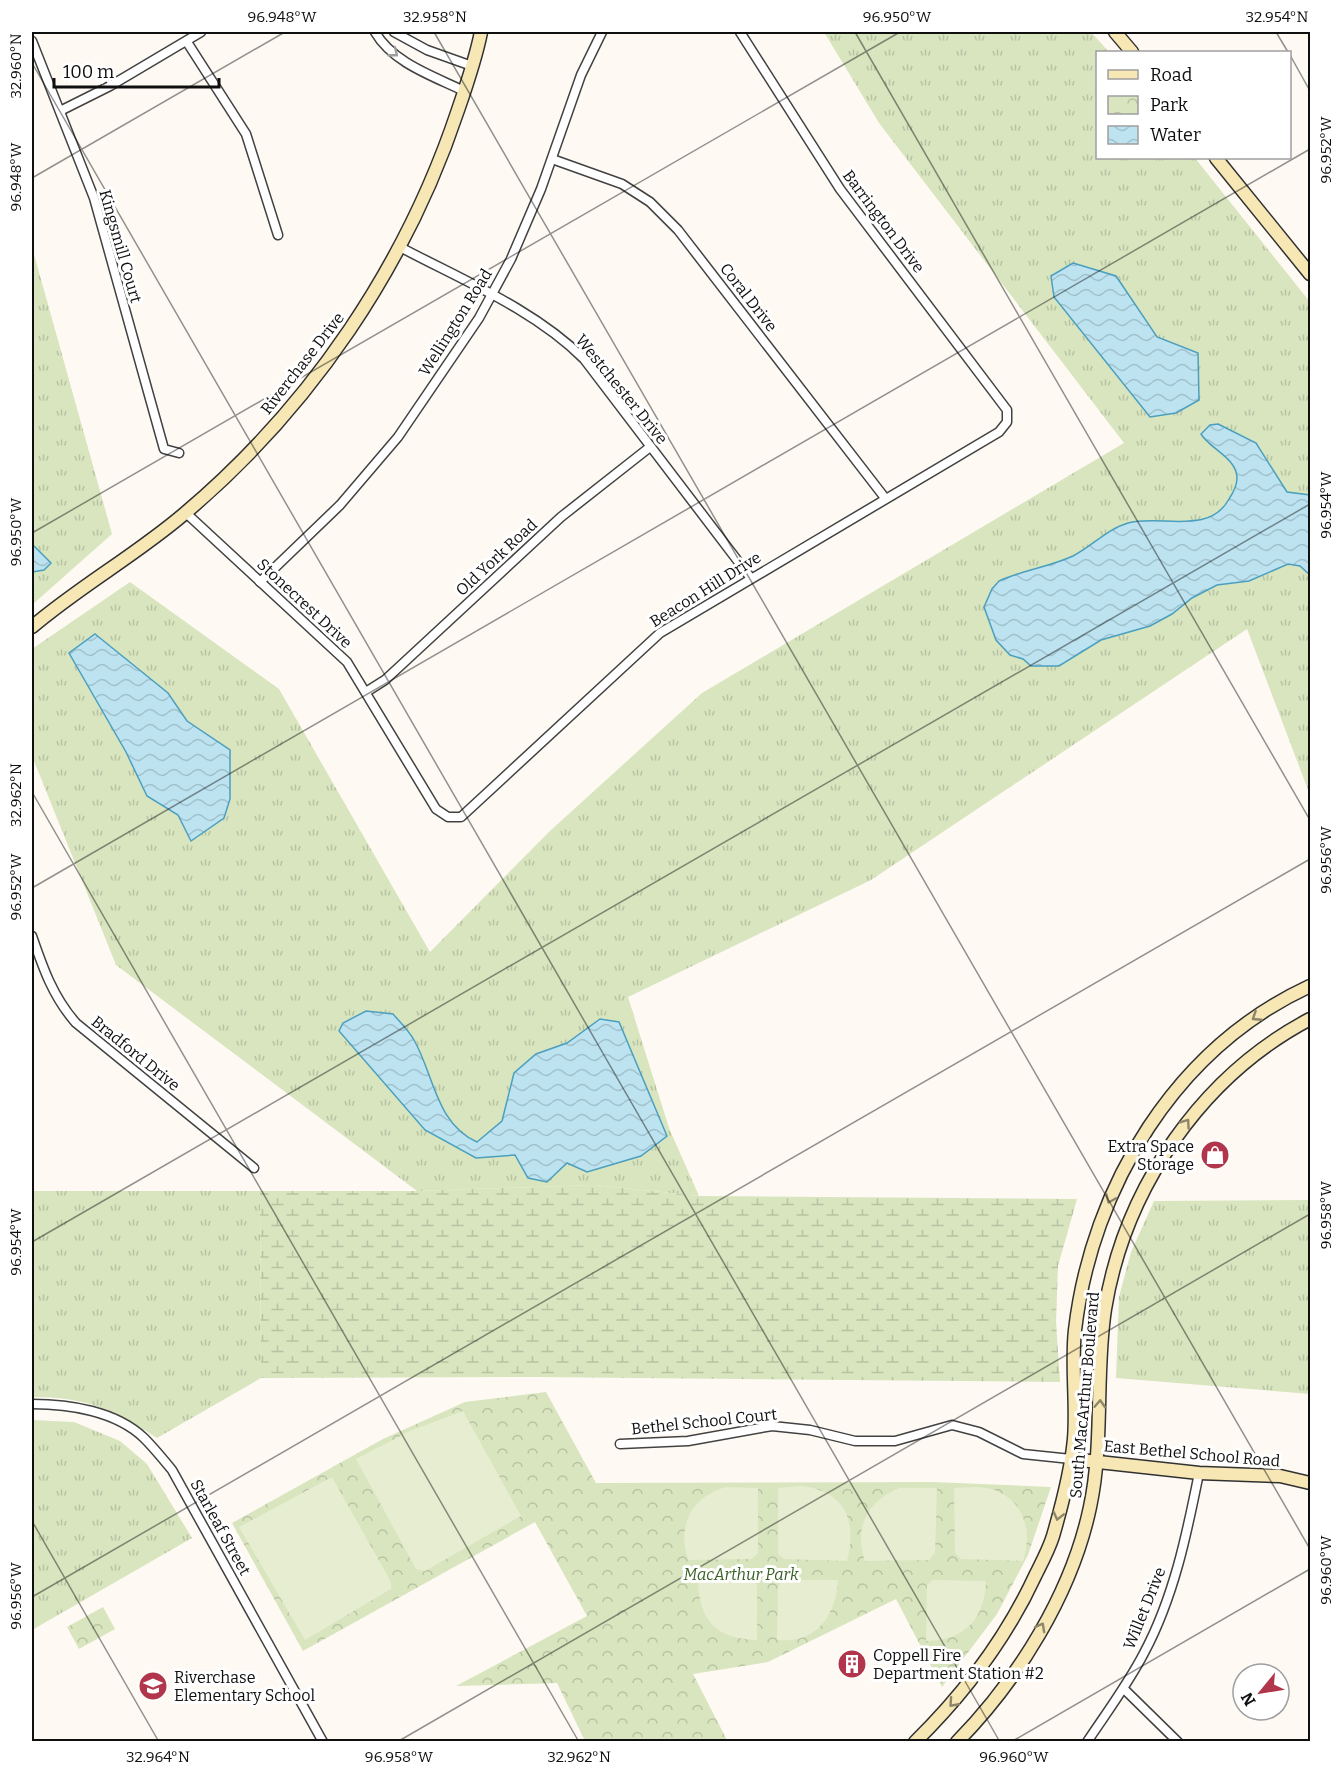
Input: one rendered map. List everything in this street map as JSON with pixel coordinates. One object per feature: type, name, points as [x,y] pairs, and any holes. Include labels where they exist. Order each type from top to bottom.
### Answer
[{"type":"main road","name":"Riverchase Drive","points":[[32,627],[186,513],[243,460],[319,373],[353,326],[400,247],[424,200],[464,91],[481,32]]},
{"type":"main road","points":[[1115,32],[1131,51]]},
{"type":"main road","points":[[1217,159],[1311,274]]},
{"type":"main road","name":"South MacArthur Boulevard","points":[[915,1742],[979,1673],[1019,1611],[1052,1539],[1071,1459],[1075,1411],[1074,1333],[1081,1290],[1093,1242],[1123,1168],[1188,1074],[1236,1031],[1309,989]]},
{"type":"main road","name":"South MacArthur Boulevard","points":[[957,1742],[990,1708],[1019,1667],[1050,1611],[1077,1554],[1090,1508],[1097,1462],[1101,1350],[1107,1299],[1121,1246],[1153,1174],[1195,1111],[1217,1086],[1269,1043],[1311,1019]]},
{"type":"main road","name":"East Bethel School Road","points":[[1071,1459],[1199,1473],[1260,1474],[1311,1483]]},
{"type":"street","points":[[60,111],[187,42],[201,32]]},
{"type":"street","points":[[375,32],[382,43],[397,56],[464,91]]},
{"type":"street","points":[[394,32],[435,53],[472,66]]},
{"type":"street","name":"Wellington Road","points":[[260,582],[340,505],[398,437],[450,363],[511,259],[552,159],[581,75],[602,32]]},
{"type":"street","name":"Barrington Drive","points":[[740,32],[840,189],[1007,410],[1007,422]]},
{"type":"street","name":"Kingsmill Court","points":[[32,41],[94,198],[164,449],[178,453]]},
{"type":"street","points":[[187,42],[246,134],[278,235]]},
{"type":"street","name":"Coral Drive","points":[[552,159],[622,184],[650,202],[678,230],[885,498]]},
{"type":"street","name":"Westchester Drive","points":[[400,247],[491,295],[566,341],[584,359],[750,577]]},
{"type":"street","name":"Beacon Hill Drive","points":[[448,817],[461,817],[660,633],[750,577],[999,432],[1007,422]]},
{"type":"street","name":"Old York Road","points":[[366,692],[385,680],[561,517],[650,447]]},
{"type":"street","name":"Stonecrest Drive","points":[[186,513],[347,662],[436,809],[448,817]]},
{"type":"street","name":"Bradford Drive","points":[[32,936],[49,983],[61,1007],[76,1023],[254,1167]]},
{"type":"street","name":"Starleaf Street","points":[[32,1404],[55,1404],[108,1416],[143,1437],[172,1470],[323,1742]]},
{"type":"street","name":"Bethel School Court","points":[[620,1444],[688,1441],[772,1426],[810,1430],[855,1441],[896,1441],[952,1425],[979,1432],[1023,1454],[1071,1459]]},
{"type":"street","name":"Willet Drive","points":[[1087,1742],[1124,1689],[1146,1650],[1186,1537],[1199,1473]]},
{"type":"street","points":[[1124,1689],[1178,1742]]},
{"type":"green space","points":[[824,32],[1091,32],[1108,51],[1096,51],[1096,159],[1196,159],[1310,302],[1310,795],[1247,629],[871,880],[628,997],[669,1128],[699,1196],[594,1185],[417,1191],[116,965],[32,756],[32,649],[130,582],[279,689],[430,952],[551,830],[702,693],[1124,443],[879,123]]},
{"type":"green space","points":[[32,247],[112,534],[32,605]]},
{"type":"green space","points":[[594,1185],[699,1196],[1077,1199],[1058,1266],[1056,1322],[1060,1382],[537,1377],[261,1378],[260,1191],[417,1191]]},
{"type":"green space","points":[[32,1191],[260,1191],[261,1378],[157,1438],[112,1412],[83,1402],[32,1397]]},
{"type":"green space","points":[[1310,1200],[1310,1394],[1116,1378],[1119,1297],[1131,1252],[1154,1201]]},
{"type":"green space","name":"MacArthur Park","points":[[546,1392],[596,1483],[933,1482],[1051,1487],[1028,1555],[997,1614],[942,1687],[896,1599],[768,1662],[693,1674],[728,1742],[585,1741],[557,1683],[456,1686],[587,1616],[535,1522],[303,1651],[232,1523],[383,1439],[465,1402]]},
{"type":"green space","points":[[463,1411],[521,1516],[425,1571],[416,1569],[356,1459],[410,1431]]},
{"type":"green space","points":[[32,1420],[74,1422],[120,1441],[147,1464],[192,1538],[32,1630]]},
{"type":"green space","points":[[332,1477],[391,1582],[391,1589],[305,1640],[239,1527]]},
{"type":"green space","points":[[801,1486],[829,1494],[845,1510],[850,1533],[847,1561],[784,1559],[778,1554],[778,1488]]},
{"type":"green space","points":[[726,1487],[758,1488],[758,1553],[752,1559],[688,1560],[684,1535],[690,1514],[704,1498]]},
{"type":"green space","points":[[975,1487],[1002,1493],[1012,1500],[1019,1510],[1027,1533],[1023,1561],[961,1559],[955,1553],[954,1488]]},
{"type":"green space","points":[[899,1488],[937,1488],[935,1553],[929,1560],[865,1561],[861,1537],[866,1517],[879,1500]]},
{"type":"green space","points":[[752,1579],[757,1585],[757,1640],[731,1636],[713,1625],[706,1617],[699,1594],[698,1580]]},
{"type":"green space","points":[[784,1580],[838,1580],[833,1605],[821,1625],[803,1637],[777,1640],[778,1586]]},
{"type":"green space","points":[[933,1580],[986,1581],[985,1594],[977,1617],[970,1625],[951,1637],[926,1641],[927,1585]]},
{"type":"green space","points":[[103,1607],[115,1629],[79,1649],[67,1627]]},
{"type":"water","points":[[1073,263],[1116,276],[1157,337],[1198,353],[1199,400],[1176,413],[1150,417],[1054,297],[1051,276]]},
{"type":"water","points":[[1218,424],[1256,443],[1287,492],[1310,495],[1310,575],[1300,566],[1288,564],[1249,581],[1217,585],[1192,598],[1172,614],[1150,626],[1101,640],[1059,666],[1031,666],[1023,659],[1010,655],[996,640],[984,607],[992,589],[999,581],[1073,556],[1113,529],[1128,523],[1183,522],[1209,517],[1220,510],[1233,492],[1237,478],[1233,465],[1201,434],[1210,425]]},
{"type":"water","points":[[32,544],[51,563],[44,570],[32,572]]},
{"type":"water","points":[[95,634],[168,693],[187,721],[230,750],[230,799],[224,818],[191,841],[178,815],[147,796],[126,752],[69,653]]},
{"type":"water","points":[[366,1011],[393,1014],[412,1037],[421,1054],[444,1111],[463,1134],[477,1142],[502,1121],[514,1073],[536,1054],[567,1043],[600,1019],[619,1022],[667,1136],[641,1156],[587,1172],[567,1163],[547,1182],[528,1178],[515,1155],[476,1158],[425,1130],[339,1031],[343,1023]]},
{"type":"place","name":"Extra Space Storage","points":[[1215,1155]]},
{"type":"place","name":"Coppell Fire Department Station #2","points":[[852,1664]]},
{"type":"place","name":"Riverchase Elementary School","points":[[153,1686]]}]
